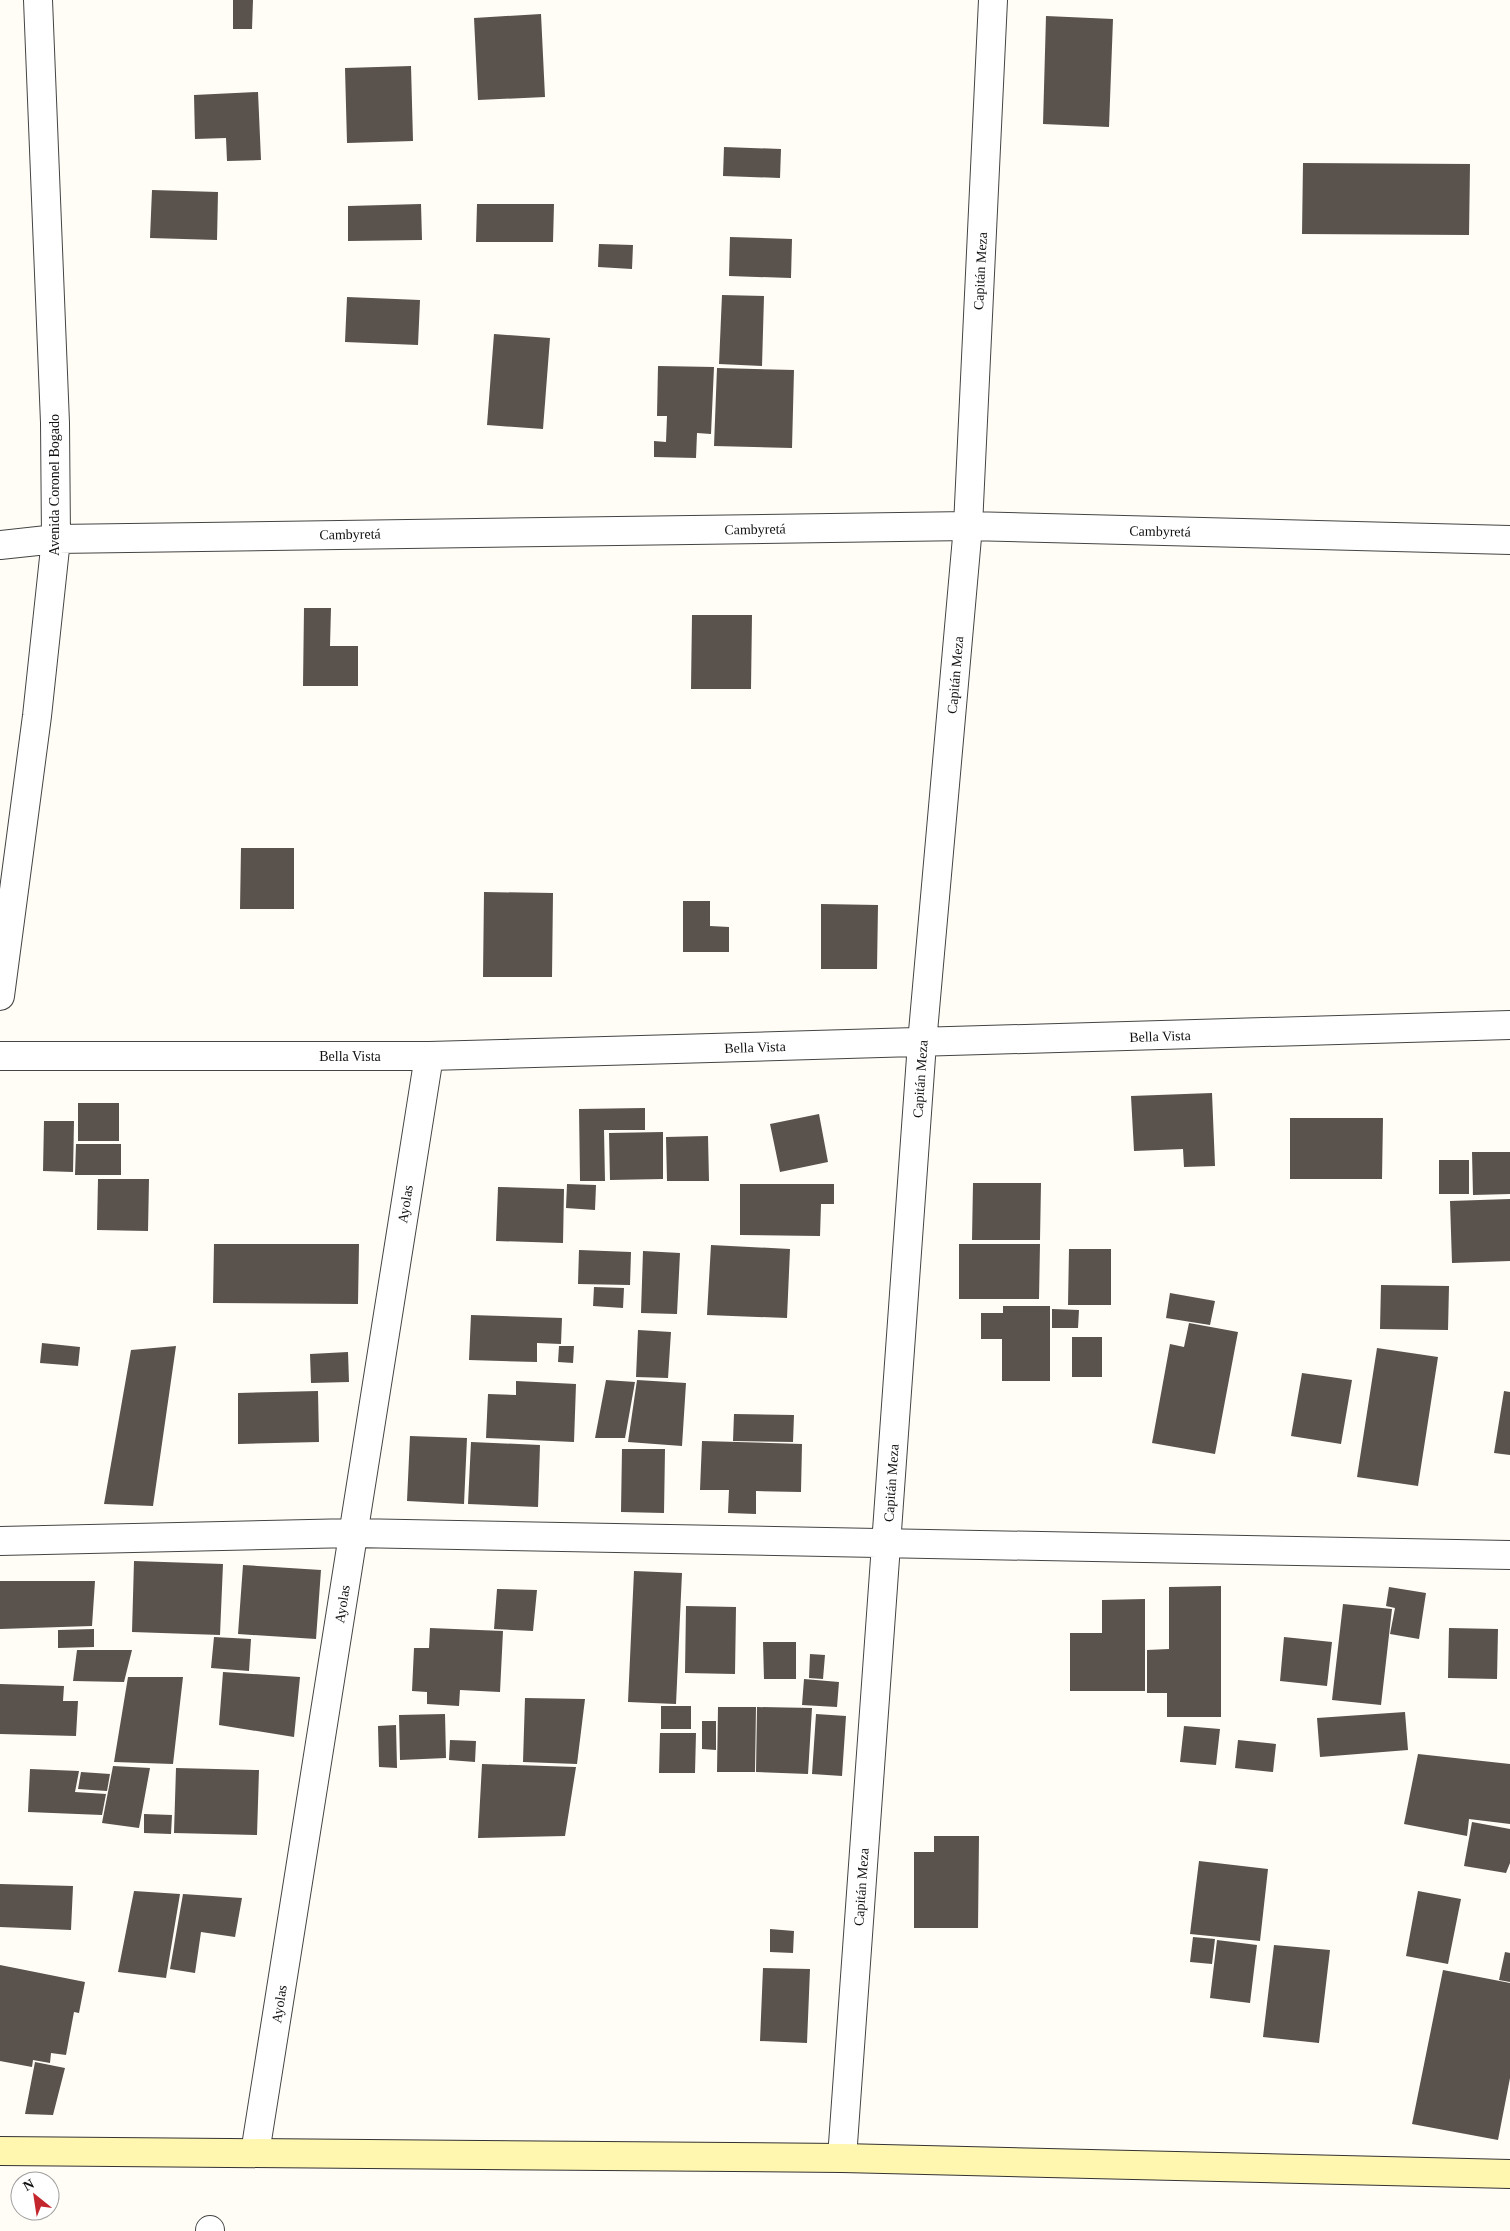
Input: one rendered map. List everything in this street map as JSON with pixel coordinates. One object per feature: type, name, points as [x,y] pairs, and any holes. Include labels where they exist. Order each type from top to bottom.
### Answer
[{"type":"main road","points":[[0,2151],[842,2158],[1510,2174]]},
{"type":"street","name":"Avenida Coronel Bogado","points":[[0,996],[37,716],[56,539],[55,423],[38,0]]},
{"type":"street","name":"Capitán Meza","points":[[842,2158],[922,1043],[968,526],[993,0]]},
{"type":"street","name":"Cambyretá","points":[[0,545],[56,539],[968,526],[1510,540]]},
{"type":"street","name":"Bella Vista","points":[[0,1056],[429,1056],[1510,1025]]},
{"type":"street","name":"Ayolas","points":[[255,2153],[429,1056]]},
{"type":"street","points":[[0,1541],[354,1533],[1510,1555]]},
{"type":"building","points":[[233,0],[253,0],[252,29],[233,29]]},
{"type":"building","points":[[541,14],[545,97],[478,100],[474,18]]},
{"type":"building","points":[[1046,16],[1113,19],[1109,127],[1043,124]]},
{"type":"building","points":[[411,66],[413,141],[347,143],[345,68]]},
{"type":"building","points":[[258,92],[261,160],[227,161],[226,138],[195,139],[194,95]]},
{"type":"building","points":[[724,147],[781,149],[780,178],[723,176]]},
{"type":"building","points":[[1303,163],[1470,164],[1469,235],[1302,234]]},
{"type":"building","points":[[152,190],[218,192],[217,240],[150,238]]},
{"type":"building","points":[[421,204],[422,240],[348,241],[348,206]]},
{"type":"building","points":[[477,204],[554,204],[553,242],[476,242]]},
{"type":"building","points":[[730,237],[792,239],[791,278],[729,276]]},
{"type":"building","points":[[599,244],[633,245],[632,269],[598,267]]},
{"type":"building","points":[[722,295],[764,296],[762,366],[719,364]]},
{"type":"building","points":[[347,297],[420,300],[418,345],[345,342]]},
{"type":"building","points":[[494,334],[550,338],[543,429],[487,425]]},
{"type":"building","points":[[658,366],[714,367],[711,434],[697,433],[696,458],[654,457],[654,441],[666,442],[667,416],[657,416]]},
{"type":"building","points":[[717,368],[794,370],[792,448],[714,446]]},
{"type":"building","points":[[304,608],[331,608],[330,646],[358,646],[358,686],[303,686]]},
{"type":"building","points":[[692,615],[752,615],[751,689],[691,689]]},
{"type":"building","points":[[241,848],[294,848],[294,909],[240,909]]},
{"type":"building","points":[[484,892],[553,893],[552,977],[483,977]]},
{"type":"building","points":[[683,901],[710,901],[710,926],[729,927],[729,952],[683,952]]},
{"type":"building","points":[[821,904],[878,905],[877,969],[821,969]]},
{"type":"building","points":[[1212,1093],[1215,1166],[1184,1167],[1183,1149],[1134,1151],[1131,1096]]},
{"type":"building","points":[[78,1103],[119,1103],[119,1141],[78,1141]]},
{"type":"building","points":[[645,1108],[645,1130],[604,1130],[605,1181],[580,1181],[579,1109]]},
{"type":"building","points":[[819,1114],[828,1162],[780,1172],[770,1124]]},
{"type":"building","points":[[1290,1118],[1383,1118],[1382,1179],[1290,1179]]},
{"type":"building","points":[[44,1121],[74,1121],[73,1172],[43,1171]]},
{"type":"building","points":[[663,1132],[663,1179],[610,1180],[609,1133]]},
{"type":"building","points":[[708,1136],[709,1181],[667,1181],[666,1137]]},
{"type":"building","points":[[76,1144],[121,1144],[121,1175],[75,1175]]},
{"type":"building","points":[[1472,1152],[1510,1152],[1510,1194],[1473,1195]]},
{"type":"building","points":[[1439,1160],[1469,1160],[1469,1194],[1439,1194]]},
{"type":"building","points":[[98,1179],[149,1179],[148,1231],[97,1230]]},
{"type":"building","points":[[973,1183],[1041,1183],[1040,1240],[972,1240]]},
{"type":"building","points":[[567,1184],[596,1185],[595,1210],[566,1208]]},
{"type":"building","points":[[740,1184],[834,1184],[834,1204],[821,1204],[820,1236],[740,1235]]},
{"type":"building","points":[[498,1187],[564,1189],[563,1243],[496,1241]]},
{"type":"building","points":[[1510,1199],[1510,1261],[1452,1263],[1450,1201]]},
{"type":"building","points":[[214,1244],[359,1244],[358,1304],[213,1303]]},
{"type":"building","points":[[959,1244],[1040,1244],[1039,1299],[959,1299]]},
{"type":"building","points":[[711,1245],[790,1249],[787,1318],[707,1315]]},
{"type":"building","points":[[1069,1249],[1111,1249],[1111,1305],[1068,1305]]},
{"type":"building","points":[[579,1250],[631,1252],[630,1285],[578,1284]]},
{"type":"building","points":[[643,1251],[680,1253],[677,1314],[641,1313]]},
{"type":"building","points":[[1381,1285],[1449,1286],[1448,1330],[1380,1329]]},
{"type":"building","points":[[594,1287],[624,1288],[623,1308],[593,1306]]},
{"type":"building","points":[[1170,1293],[1215,1301],[1210,1325],[1166,1318]]},
{"type":"building","points":[[1003,1306],[1050,1306],[1050,1381],[1002,1381],[1002,1339],[981,1339],[981,1313],[1003,1313]]},
{"type":"building","points":[[1052,1309],[1079,1310],[1078,1328],[1052,1328]]},
{"type":"building","points":[[471,1315],[562,1318],[561,1344],[537,1343],[537,1362],[469,1360]]},
{"type":"building","points":[[1189,1323],[1238,1332],[1215,1454],[1152,1443],[1170,1344],[1184,1347]]},
{"type":"building","points":[[638,1330],[671,1332],[668,1378],[636,1377]]},
{"type":"building","points":[[1072,1337],[1102,1337],[1102,1377],[1072,1377]]},
{"type":"building","points":[[42,1343],[80,1347],[78,1366],[40,1363]]},
{"type":"building","points":[[176,1346],[153,1506],[104,1504],[131,1350]]},
{"type":"building","points":[[559,1346],[574,1346],[573,1363],[558,1362]]},
{"type":"building","points":[[1377,1348],[1438,1357],[1418,1486],[1357,1477]]},
{"type":"building","points":[[348,1352],[349,1382],[311,1383],[310,1354]]},
{"type":"building","points":[[1302,1373],[1352,1380],[1341,1444],[1291,1436]]},
{"type":"building","points":[[606,1380],[635,1382],[625,1438],[595,1438]]},
{"type":"building","points":[[637,1380],[686,1383],[682,1446],[628,1442]]},
{"type":"building","points":[[516,1381],[576,1384],[574,1442],[486,1438],[488,1394],[516,1395]]},
{"type":"building","points":[[318,1391],[319,1442],[238,1444],[238,1393]]},
{"type":"building","points":[[1504,1391],[1510,1392],[1510,1455],[1494,1453]]},
{"type":"building","points":[[734,1414],[794,1415],[793,1442],[733,1441]]},
{"type":"building","points":[[410,1436],[467,1438],[464,1504],[407,1501]]},
{"type":"building","points":[[702,1441],[802,1444],[801,1492],[756,1491],[756,1514],[728,1513],[729,1490],[700,1490]]},
{"type":"building","points":[[471,1442],[540,1445],[538,1507],[468,1504]]},
{"type":"building","points":[[622,1449],[665,1449],[664,1513],[621,1512]]},
{"type":"building","points":[[134,1561],[223,1564],[220,1635],[132,1632]]},
{"type":"building","points":[[243,1565],[321,1570],[316,1639],[238,1634]]},
{"type":"building","points":[[634,1571],[682,1573],[676,1704],[628,1702]]},
{"type":"building","points":[[0,1581],[95,1581],[92,1626],[0,1629]]},
{"type":"building","points":[[1221,1586],[1221,1717],[1167,1717],[1167,1693],[1147,1693],[1147,1650],[1169,1649],[1169,1587]]},
{"type":"building","points":[[1389,1587],[1426,1593],[1419,1639],[1390,1634],[1395,1608],[1386,1606]]},
{"type":"building","points":[[497,1589],[537,1590],[533,1631],[494,1629]]},
{"type":"building","points":[[1145,1599],[1145,1691],[1070,1691],[1070,1633],[1102,1633],[1102,1600]]},
{"type":"building","points":[[1343,1604],[1392,1609],[1381,1705],[1332,1700]]},
{"type":"building","points":[[686,1606],[736,1607],[735,1674],[685,1673]]},
{"type":"building","points":[[430,1628],[503,1631],[500,1692],[460,1690],[459,1706],[427,1704],[427,1692],[412,1691],[414,1648],[429,1648]]},
{"type":"building","points":[[1449,1628],[1498,1629],[1497,1679],[1448,1678]]},
{"type":"building","points":[[94,1629],[94,1647],[58,1648],[58,1630]]},
{"type":"building","points":[[214,1637],[251,1639],[249,1671],[211,1668]]},
{"type":"building","points":[[1284,1637],[1332,1642],[1327,1686],[1280,1681]]},
{"type":"building","points":[[763,1642],[796,1642],[796,1679],[764,1679]]},
{"type":"building","points":[[77,1650],[132,1650],[124,1682],[73,1681]]},
{"type":"building","points":[[810,1654],[825,1655],[823,1679],[809,1678]]},
{"type":"building","points":[[223,1672],[300,1677],[294,1737],[219,1725]]},
{"type":"building","points":[[128,1677],[183,1677],[173,1764],[114,1762]]},
{"type":"building","points":[[804,1679],[839,1682],[837,1707],[802,1705]]},
{"type":"building","points":[[0,1684],[64,1686],[63,1701],[78,1701],[76,1736],[0,1734]]},
{"type":"building","points":[[525,1698],[585,1699],[577,1764],[523,1762]]},
{"type":"building","points":[[661,1706],[691,1706],[691,1729],[661,1729]]},
{"type":"building","points":[[718,1707],[756,1707],[755,1772],[717,1772]]},
{"type":"building","points":[[757,1707],[812,1708],[808,1774],[756,1772]]},
{"type":"building","points":[[1405,1712],[1408,1750],[1320,1757],[1317,1718]]},
{"type":"building","points":[[445,1714],[446,1758],[400,1760],[399,1715]]},
{"type":"building","points":[[816,1714],[846,1716],[842,1776],[812,1774]]},
{"type":"building","points":[[702,1721],[716,1721],[716,1750],[702,1749]]},
{"type":"building","points":[[396,1725],[397,1768],[379,1767],[378,1726]]},
{"type":"building","points":[[1184,1726],[1220,1729],[1216,1765],[1180,1762]]},
{"type":"building","points":[[660,1733],[696,1733],[695,1773],[659,1773]]},
{"type":"building","points":[[450,1740],[476,1741],[475,1762],[449,1760]]},
{"type":"building","points":[[1238,1740],[1276,1744],[1273,1772],[1235,1768]]},
{"type":"building","points":[[1418,1754],[1510,1764],[1510,1824],[1469,1819],[1467,1836],[1404,1824]]},
{"type":"building","points":[[482,1764],[576,1767],[565,1836],[478,1838]]},
{"type":"building","points":[[113,1766],[150,1768],[139,1828],[102,1823]]},
{"type":"building","points":[[176,1768],[259,1770],[257,1835],[174,1833]]},
{"type":"building","points":[[30,1769],[79,1771],[75,1792],[106,1794],[102,1815],[28,1812]]},
{"type":"building","points":[[81,1772],[110,1774],[107,1791],[78,1789]]},
{"type":"building","points":[[144,1814],[172,1815],[171,1834],[144,1833]]},
{"type":"building","points":[[1472,1822],[1510,1829],[1510,1863],[1506,1873],[1464,1866]]},
{"type":"building","points":[[934,1836],[979,1836],[978,1928],[914,1928],[914,1852],[934,1852]]},
{"type":"building","points":[[1199,1861],[1268,1869],[1260,1941],[1190,1934]]},
{"type":"building","points":[[0,1884],[73,1886],[71,1930],[0,1927]]},
{"type":"building","points":[[134,1891],[180,1894],[166,1978],[118,1972]]},
{"type":"building","points":[[1418,1891],[1461,1899],[1448,1964],[1406,1956]]},
{"type":"building","points":[[183,1894],[242,1898],[235,1937],[201,1932],[195,1973],[170,1969]]},
{"type":"building","points":[[770,1929],[794,1931],[793,1953],[770,1952]]},
{"type":"building","points":[[1193,1937],[1215,1939],[1212,1964],[1190,1962]]},
{"type":"building","points":[[1217,1940],[1257,1945],[1250,2003],[1210,1998]]},
{"type":"building","points":[[1274,1945],[1330,1950],[1319,2043],[1263,2037]]},
{"type":"building","points":[[1505,1952],[1510,1953],[1510,1982],[1499,1980]]},
{"type":"building","points":[[0,1965],[85,1982],[79,2013],[74,2012],[66,2055],[51,2053],[50,2063],[33,2060],[32,2067],[0,2061]]},
{"type":"building","points":[[763,1968],[810,1969],[807,2043],[760,2041]]},
{"type":"building","points":[[1443,1970],[1510,1983],[1510,2078],[1498,2140],[1412,2124]]},
{"type":"building","points":[[35,2062],[65,2068],[53,2115],[25,2114]]}]
